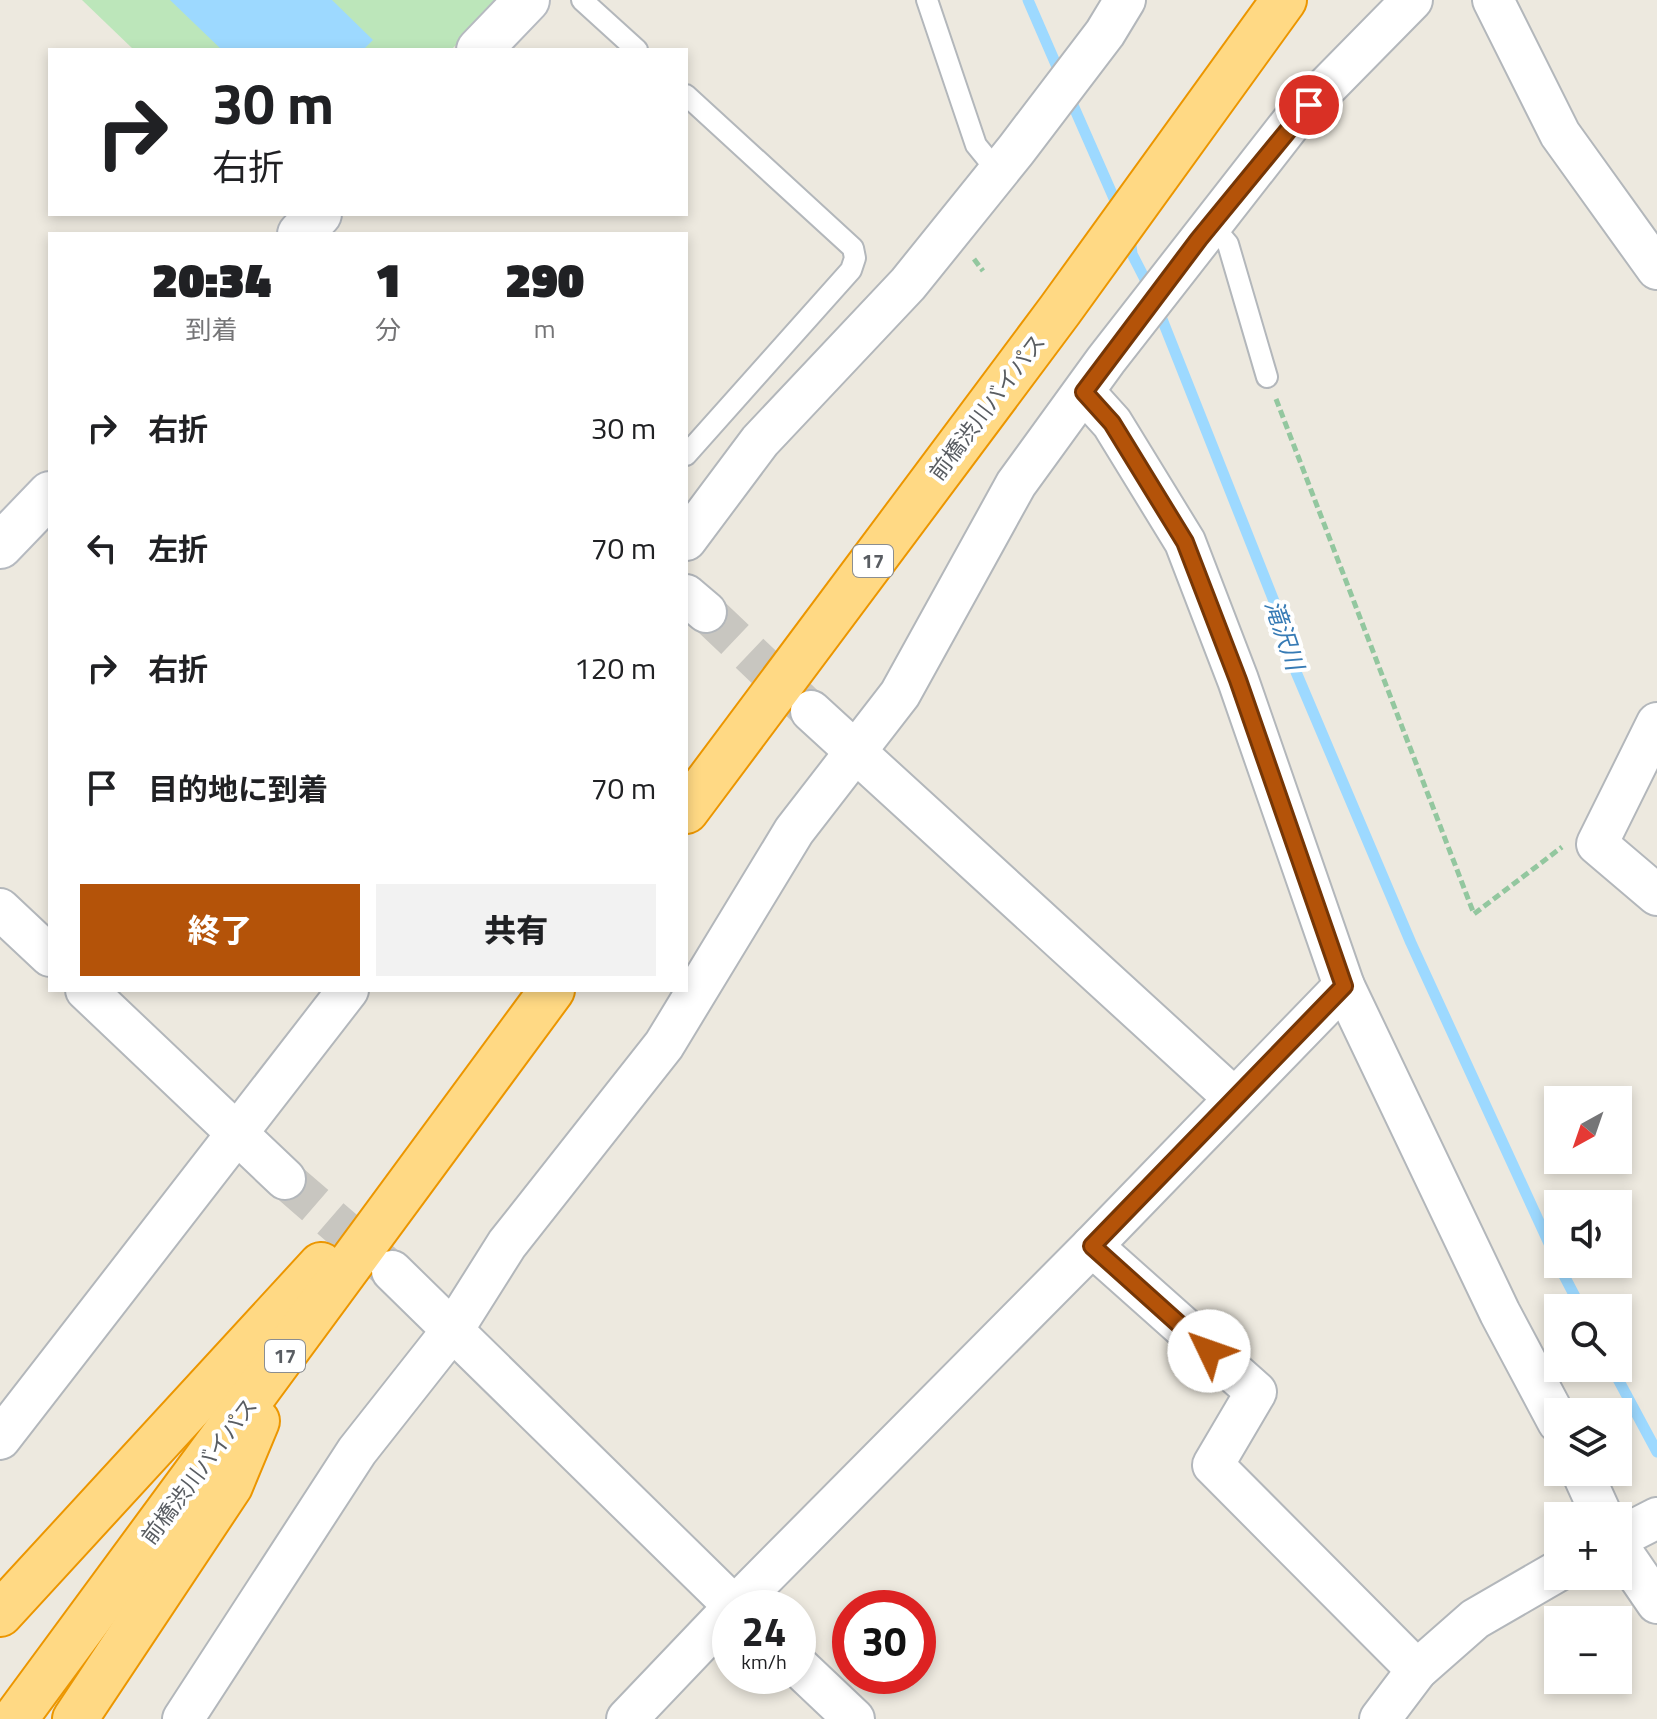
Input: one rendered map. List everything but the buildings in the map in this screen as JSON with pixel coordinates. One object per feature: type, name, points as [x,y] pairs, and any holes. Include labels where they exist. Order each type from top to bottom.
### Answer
[{"type":"highway","name":"前橋渋川バイパス","points":[[688,808],[1060,310],[1164,161],[1284,0]]},
{"type":"highway","name":"前橋渋川バイパス","points":[[15,1719],[551,992]]},
{"type":"highway","name":"17","points":[[0,1614],[448,1130]]},
{"type":"highway","name":"17","points":[[75,1719],[230,1486],[280,1363]]},
{"type":"street","points":[[481,48],[527,0]]},
{"type":"street","points":[[183,1719],[357,1451],[454,1328],[507,1244],[664,1045],[794,831],[858,752],[934,639],[1016,484],[1095,376],[1291,123],[1412,0]]},
{"type":"street","points":[[1493,0],[1560,134],[1657,269]]},
{"type":"street","points":[[688,537],[760,441],[908,284],[1007,161],[1118,9]]},
{"type":"street","points":[[1095,376],[1112,423],[1185,542],[1238,680],[1344,986],[1500,1313],[1545,1398]]},
{"type":"street","points":[[0,546],[48,496]]},
{"type":"street","points":[[811,711],[1234,1098]]},
{"type":"street","points":[[1657,723],[1597,844],[1657,895]]},
{"type":"street","points":[[0,909],[48,954]]},
{"type":"street","points":[[751,1590],[1344,986]]},
{"type":"street","points":[[88,992],[285,1179]]},
{"type":"street","points":[[0,1439],[346,992]]},
{"type":"street","points":[[1092,1246],[1256,1392],[1213,1465],[1417,1670]]},
{"type":"street","points":[[392,1271],[454,1328],[715,1590]]},
{"type":"street","points":[[1634,1533],[1657,1603]]},
{"type":"street","points":[[1380,1719],[1417,1670],[1475,1619],[1544,1579]]},
{"type":"street","points":[[627,1719],[712,1630]]},
{"type":"street","points":[[816,1683],[854,1719]]},
{"type":"lane","points":[[582,0],[635,48]]},
{"type":"lane","points":[[927,0],[976,145],[1007,161]]},
{"type":"lane","points":[[688,97],[853,248],[855,258],[851,270],[688,453]]},
{"type":"lane","points":[[1205,232],[1228,244],[1267,377]]},
{"type":"path","points":[[1267,377],[1474,914],[1571,840],[1597,844]]},
{"type":"green space","points":[[82,0],[500,0],[453,48],[132,48]]},
{"type":"water","points":[[170,0],[332,0],[373,40],[365,48],[220,48]]},
{"type":"waterway","name":"滝沢川","points":[[1028,0],[1061,76]]},
{"type":"waterway","name":"滝沢川","points":[[1069,96],[1120,212]]},
{"type":"waterway","name":"滝沢川","points":[[1130,235],[1132,254],[1150,289]]},
{"type":"waterway","name":"滝沢川","points":[[1158,309],[1291,644],[1296,672],[1411,943],[1544,1233]]},
{"type":"waterway","name":"滝沢川","points":[[1565,1278],[1574,1294]]},
{"type":"waterway","name":"滝沢川","points":[[1620,1382],[1657,1452]]},
{"type":"tunnel","points":[[706,612],[805,706]]},
{"type":"tunnel","points":[[285,1179],[389,1269]]},
{"type":"route","points":[[1209,1351],[1092,1246],[1344,986],[1238,680],[1185,542],[1112,423],[1084,392],[1199,239],[1291,123],[1309,105]]}]
